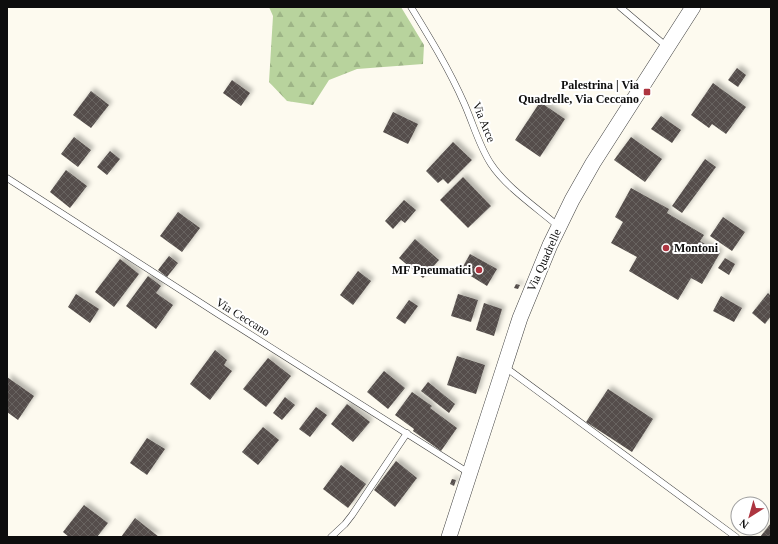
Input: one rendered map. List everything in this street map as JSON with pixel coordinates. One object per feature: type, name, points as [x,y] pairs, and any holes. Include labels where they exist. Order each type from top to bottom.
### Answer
[{"type":"street","name":"Via Quadrelle","points":[[449,537],[503,366],[530,291],[559,226],[574,195],[593,163],[666,46],[693,7]]},
{"type":"lane","name":"Via Arce","points":[[411,7],[457,87],[491,164],[509,185],[559,226]]},
{"type":"lane","points":[[620,7],[666,46]]},
{"type":"lane","name":"Via Ceccano","points":[[7,178],[469,473]]},
{"type":"lane","points":[[503,366],[736,537]]},
{"type":"lane","points":[[332,537],[349,519],[407,433]]},
{"type":"green space","points":[[269,7],[401,7],[424,45],[423,64],[357,69],[329,80],[313,105],[287,101],[269,82],[273,16]]},
{"type":"building","points":[[737,68],[746,75],[738,87],[728,80]]},
{"type":"building","points":[[232,80],[250,93],[241,106],[223,93]]},
{"type":"building","points":[[713,83],[746,107],[726,134],[712,124],[709,128],[691,115]]},
{"type":"building","points":[[91,91],[109,105],[91,128],[73,115]]},
{"type":"building","points":[[540,102],[565,119],[540,157],[515,140]]},
{"type":"building","points":[[393,112],[418,124],[408,144],[383,132]]},
{"type":"building","points":[[661,116],[681,130],[672,143],[651,129]]},
{"type":"building","points":[[74,137],[91,150],[78,167],[61,154]]},
{"type":"building","points":[[631,137],[662,159],[645,182],[614,160]]},
{"type":"building","points":[[453,142],[472,160],[448,184],[443,179],[438,183],[426,171]]},
{"type":"building","points":[[110,151],[120,159],[107,175],[97,167]]},
{"type":"building","points":[[705,159],[716,167],[682,213],[672,206]]},
{"type":"building","points":[[66,170],[87,186],[70,208],[50,192]]},
{"type":"building","points":[[463,177],[491,206],[468,228],[440,200]]},
{"type":"building","name":"Montoni","points":[[631,188],[669,209],[667,213],[704,235],[700,241],[720,253],[702,284],[691,278],[678,300],[629,271],[637,257],[611,243],[623,222],[615,217]]},
{"type":"building","points":[[404,200],[416,210],[405,223],[401,220],[393,229],[385,221]]},
{"type":"building","points":[[178,212],[200,228],[182,252],[160,236]]},
{"type":"building","points":[[723,217],[745,232],[732,251],[710,236]]},
{"type":"building","points":[[415,239],[439,260],[423,278],[399,258]]},
{"type":"building","name":"MF Pneumatici","points":[[470,254],[497,269],[487,286],[461,270]]},
{"type":"building","points":[[169,256],[178,263],[167,277],[158,270]]},
{"type":"building","points":[[725,258],[735,264],[729,275],[718,268]]},
{"type":"building","points":[[120,259],[139,274],[114,307],[95,292]]},
{"type":"building","points":[[358,271],[371,281],[353,305],[340,295]]},
{"type":"building","points":[[148,276],[161,286],[156,293],[173,305],[156,329],[126,306]]},
{"type":"building","points":[[516,284],[520,285],[518,289],[514,288]]},
{"type":"building","points":[[768,293],[771,296],[771,316],[765,324],[752,313]]},
{"type":"building","points":[[76,294],[99,309],[90,323],[68,307]]},
{"type":"building","points":[[458,294],[478,300],[471,322],[451,316]]},
{"type":"building","points":[[721,296],[742,308],[734,322],[713,311]]},
{"type":"building","points":[[409,300],[418,306],[405,324],[396,318]]},
{"type":"building","points":[[484,303],[502,309],[494,336],[476,330]]},
{"type":"building","points":[[215,350],[227,360],[224,365],[232,371],[210,400],[190,384]]},
{"type":"building","points":[[457,356],[485,365],[476,394],[447,385]]},
{"type":"building","points":[[268,358],[291,376],[266,407],[243,389]]},
{"type":"building","points":[[384,371],[405,388],[388,409],[367,392]]},
{"type":"building","points":[[7,377],[34,396],[18,420],[7,412]]},
{"type":"building","points":[[428,382],[455,404],[449,413],[421,391]]},
{"type":"building","points":[[608,389],[653,419],[632,452],[586,422]]},
{"type":"building","points":[[412,392],[432,406],[430,408],[457,428],[441,451],[413,431],[414,429],[395,415]]},
{"type":"building","points":[[285,397],[295,405],[282,420],[273,413]]},
{"type":"building","points":[[347,404],[370,422],[353,442],[331,424]]},
{"type":"building","points":[[316,407],[327,415],[310,437],[299,429]]},
{"type":"building","points":[[263,427],[279,440],[258,465],[242,452]]},
{"type":"building","points":[[147,438],[165,449],[147,475],[130,463]]},
{"type":"building","points":[[396,461],[417,478],[395,507],[374,490]]},
{"type":"building","points":[[341,465],[366,484],[348,508],[323,489]]},
{"type":"building","points":[[452,479],[456,480],[454,486],[450,484]]},
{"type":"building","points":[[84,505],[108,523],[97,537],[69,537],[63,532]]},
{"type":"building","points":[[135,518],[159,537],[121,537]]},
{"type":"building","points":[[771,523],[771,537],[760,537],[770,536]]},
{"type":"place","name":"Palestrina | Via Quadrelle, Via Ceccano","points":[[647,92]]},
{"type":"place","name":"Montoni","points":[[666,248]]},
{"type":"place","name":"MF Pneumatici","points":[[479,270]]}]
